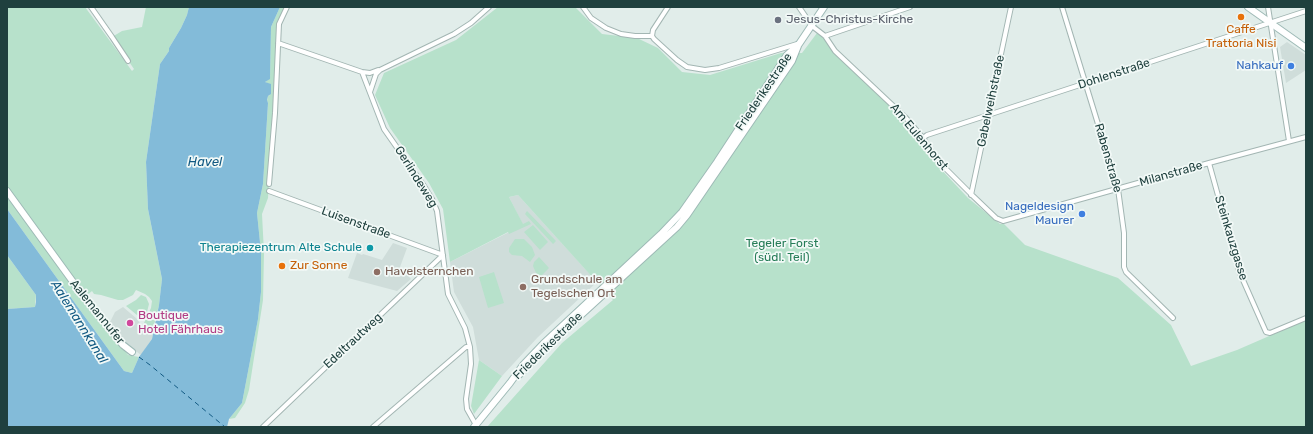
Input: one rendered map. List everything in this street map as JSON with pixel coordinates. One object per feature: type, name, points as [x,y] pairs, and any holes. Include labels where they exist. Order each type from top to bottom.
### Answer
[{"type":"street","points":[[91,7],[128,61]]},
{"type":"street","points":[[269,184],[275,113],[278,24],[287,7]]},
{"type":"street","points":[[278,43],[362,72],[370,73],[380,70],[454,34],[471,23],[489,7]]},
{"type":"street","points":[[583,7],[591,18],[606,28],[621,34],[652,36]]},
{"type":"street","points":[[668,7],[653,30],[652,36],[677,60],[687,66],[705,70],[719,68],[799,44]]},
{"type":"street","name":"Am Eulenhorst","points":[[799,7],[812,26],[825,36],[836,51],[906,118],[923,138],[937,160],[971,195],[996,218],[1003,221],[1014,219]]},
{"type":"street","name":"Friederikestraße","points":[[476,426],[510,383],[546,347],[677,227],[687,216],[792,61],[799,44],[824,7]]},
{"type":"street","points":[[825,36],[910,7]]},
{"type":"street","name":"Gabelweihstraße","points":[[971,195],[987,116],[1012,7]]},
{"type":"street","name":"Rabenstraße","points":[[1062,7],[1118,189],[1124,233],[1124,267],[1126,272],[1173,318]]},
{"type":"street","points":[[1248,7],[1306,48]]},
{"type":"street","points":[[1268,7],[1289,141]]},
{"type":"street","name":"Dohlenstraße","points":[[923,138],[927,135],[1306,11]]},
{"type":"street","points":[[370,92],[376,74],[380,70]]},
{"type":"street","name":"Gerlindeweg","points":[[362,72],[384,129],[432,199],[439,217],[448,294],[465,328],[470,347],[471,364],[466,399],[467,409],[476,426]]},
{"type":"street","name":"Milanstraße","points":[[1014,219],[1209,163],[1289,141],[1306,138]]},
{"type":"street","name":"Steinkauzgasse","points":[[1209,163],[1239,271],[1266,332],[1268,334],[1306,318]]},
{"type":"street","name":"Aalemannufer","points":[[7,191],[84,297],[120,342],[132,352]]},
{"type":"street","name":"Luisenstraße","points":[[269,191],[443,255]]},
{"type":"street","name":"Edeltrautweg","points":[[263,427],[443,255]]},
{"type":"street","points":[[372,427],[466,347],[470,347]]},
{"type":"shaded area","points":[[1287,42],[1306,55],[1306,70],[1286,83],[1280,47]]},
{"type":"shaded area","name":"Grundschule am Tegelschen Ort","points":[[518,195],[597,282],[538,337],[502,376],[479,360],[473,327],[454,292],[450,262],[523,225],[509,197]]},
{"type":"shaded area","name":"Havelsternchen","points":[[393,243],[407,248],[400,267],[411,279],[397,291],[348,278],[357,253],[382,260]]},
{"type":"shaded area","points":[[123,307],[136,318],[146,331],[153,334],[152,339],[141,355],[116,336],[108,326],[115,312]]},
{"type":"green space","points":[[9,7],[85,7],[132,71],[134,69],[112,37],[122,31],[142,27],[146,7],[189,7],[181,28],[169,48],[169,51],[160,64],[146,162],[148,209],[162,279],[159,305],[153,329],[144,323],[151,308],[152,301],[145,294],[136,290],[133,295],[123,300],[94,294],[92,291],[86,296],[7,188],[7,9]]},
{"type":"green space","points":[[280,7],[285,7],[277,24],[274,109],[268,198],[262,214],[264,253],[263,300],[249,390],[245,403],[235,418],[229,419],[242,403],[258,319],[261,292],[261,252],[257,213],[263,184],[267,101],[268,96],[270,95],[271,85],[265,82],[270,78],[271,27]]},
{"type":"green space","name":"Tegeler Forst (südl. Teil)","points":[[498,7],[575,7],[602,34],[637,38],[658,48],[682,72],[710,75],[781,53],[802,53],[817,33],[834,52],[892,107],[937,165],[968,198],[1000,224],[1004,224],[1025,245],[1118,278],[1171,325],[1191,366],[1237,350],[1306,320],[1306,427],[487,427],[562,343],[613,300],[518,195],[509,197],[523,224],[529,221],[531,224],[509,234],[508,232],[450,262],[443,209],[429,183],[390,128],[375,95],[384,73],[456,40]]},
{"type":"green space","points":[[7,191],[128,355],[139,357],[132,373],[124,371],[7,209]]},
{"type":"green space","points":[[527,211],[556,241],[553,244],[525,214]]},
{"type":"green space","points":[[533,225],[548,242],[540,250],[524,232]]},
{"type":"green space","points":[[515,239],[524,239],[532,247],[535,255],[530,262],[522,256],[512,255],[509,252],[509,248]]},
{"type":"green space","points":[[7,255],[36,295],[35,307],[7,309]]},
{"type":"green space","points":[[539,257],[549,268],[540,277],[536,273],[533,266],[534,262]]},
{"type":"green space","points":[[494,272],[504,303],[488,308],[479,277]]},
{"type":"green space","points":[[141,295],[146,297],[149,304],[143,320],[126,306]]},
{"type":"green space","points":[[479,360],[502,376],[474,414],[471,406]]},
{"type":"water","name":"Havel","points":[[189,7],[280,7],[271,27],[270,79],[265,82],[271,84],[271,94],[268,96],[267,100],[263,184],[257,213],[261,252],[261,292],[258,319],[242,403],[229,419],[227,427],[7,427],[7,309],[35,307],[36,295],[7,255],[7,209],[124,371],[132,373],[139,357],[152,339],[159,305],[162,279],[148,209],[146,162],[160,64],[169,51],[169,48],[181,28]]},
{"type":"ferry route","points":[[139,357],[225,427]]},
{"type":"place","name":"Caffe Trattoria Nisi","points":[[1241,17]]},
{"type":"place","name":"Jesus-Christus-Kirche","points":[[778,20]]},
{"type":"place","name":"Nahkauf","points":[[1291,66]]},
{"type":"place","name":"Nageldesign Maurer","points":[[1082,214]]},
{"type":"place","name":"Therapiezentrum Alte Schule","points":[[370,248]]},
{"type":"place","name":"Zur Sonne","points":[[282,266]]},
{"type":"place","name":"Havelsternchen","points":[[377,272]]},
{"type":"place","name":"Grundschule am Tegelschen Ort","points":[[523,287]]},
{"type":"place","name":"Boutique Hotel Fährhaus","points":[[130,323]]},
{"type":"water label","name":"Aalemannkanal","points":[[79,322]]}]
